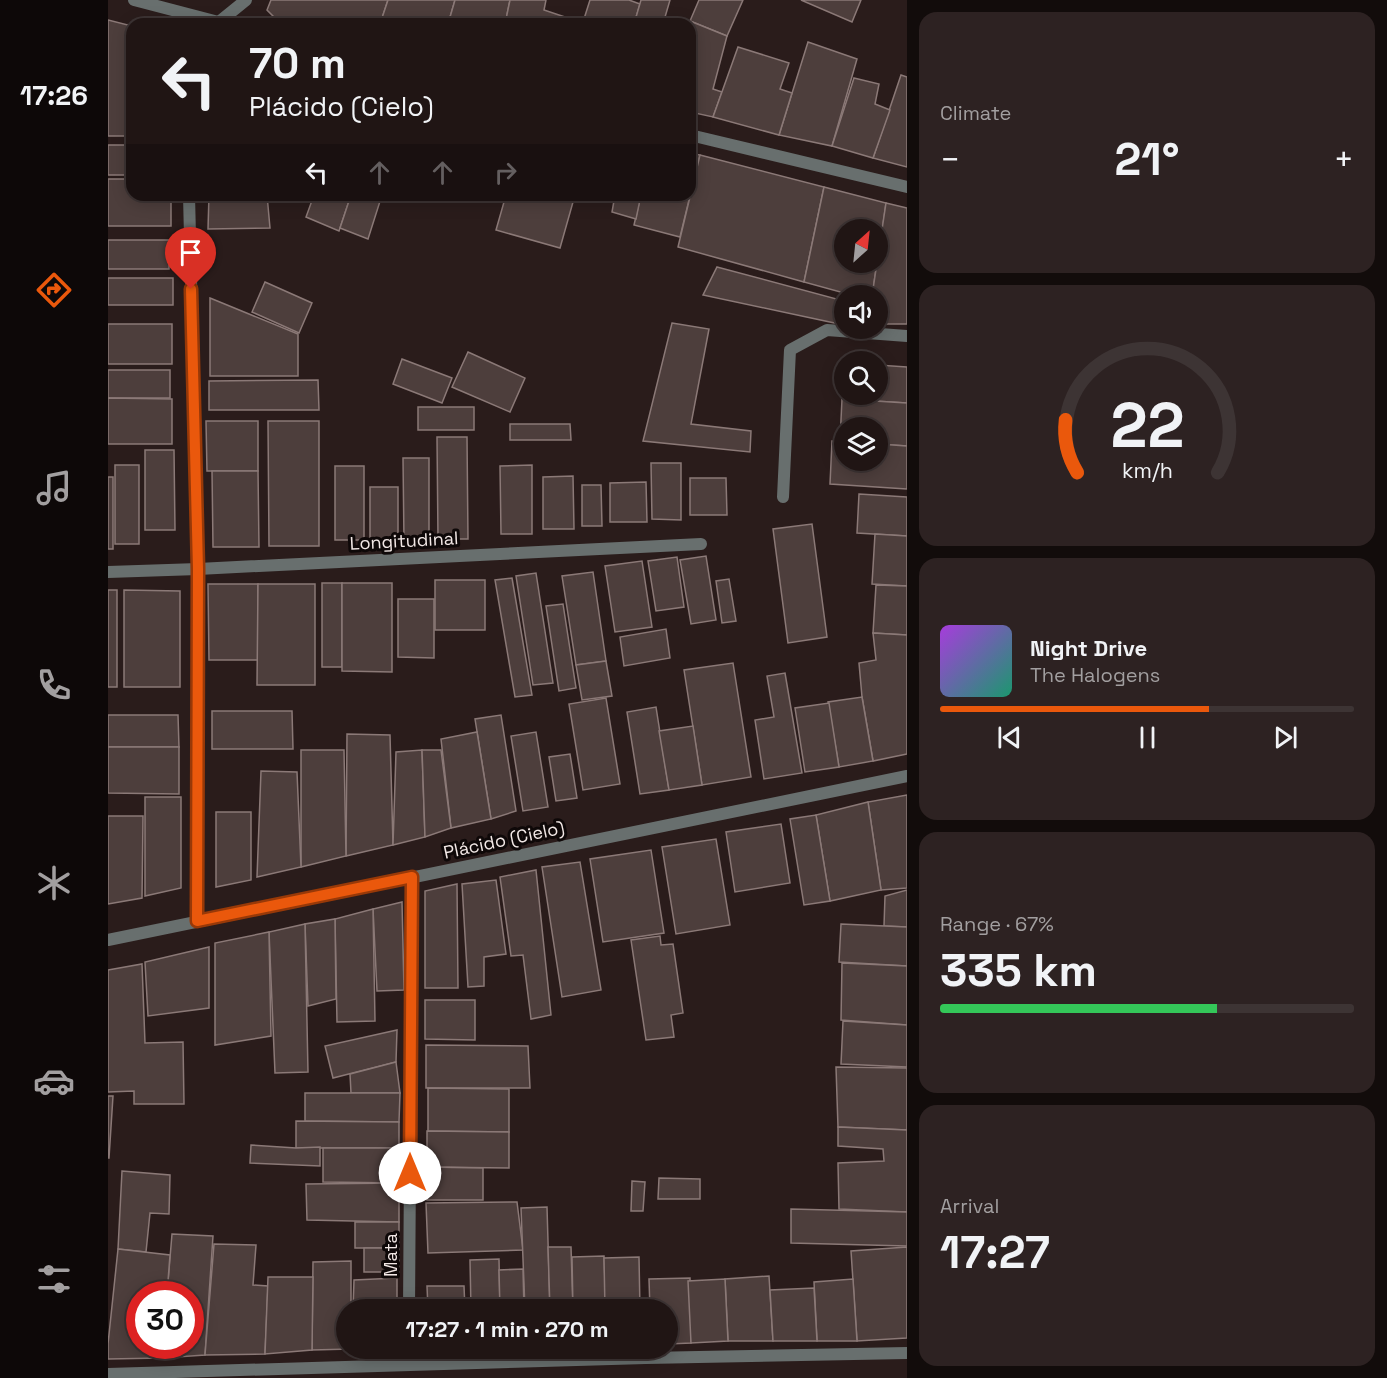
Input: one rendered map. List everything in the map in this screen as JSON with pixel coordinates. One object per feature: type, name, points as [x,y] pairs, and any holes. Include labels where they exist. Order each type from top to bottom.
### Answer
[{"type":"street","points":[[134,0],[181,18]]},
{"type":"street","points":[[227,18],[246,0]]},
{"type":"street","points":[[696,136],[907,187]]},
{"type":"street","points":[[189,201],[198,569],[197,921]]},
{"type":"street","points":[[783,497],[790,350],[826,330],[907,336]]},
{"type":"street","name":"Longitudinal","points":[[108,572],[701,544]]},
{"type":"street","name":"Plácido (Cielo)","points":[[108,940],[907,776]]},
{"type":"street","name":"Mata","points":[[409,1299],[412,877]]},
{"type":"street","points":[[108,1374],[907,1353]]},
{"type":"street","points":[[408,1359],[408,1365]]},
{"type":"building","points":[[271,0],[388,0],[382,18],[275,18],[267,10]]},
{"type":"building","points":[[388,0],[455,0],[450,18],[382,18]]},
{"type":"building","points":[[455,0],[510,0],[506,18],[450,18]]},
{"type":"building","points":[[510,0],[546,0],[544,10],[565,17],[565,18],[506,18]]},
{"type":"building","points":[[590,0],[629,0],[640,4],[636,18],[584,18]]},
{"type":"building","points":[[641,0],[670,0],[665,18],[636,18]]},
{"type":"building","points":[[699,0],[743,0],[727,36],[696,23],[696,18],[691,18]]},
{"type":"building","points":[[801,0],[861,0],[852,22]]},
{"type":"building","points":[[108,20],[126,24],[126,136],[108,136]]},
{"type":"building","points":[[696,23],[727,36],[713,89],[722,92],[713,117],[696,113]]},
{"type":"building","points":[[808,42],[857,59],[832,146],[779,135]]},
{"type":"building","points":[[738,47],[789,63],[780,89],[792,93],[779,135],[713,117]]},
{"type":"building","points":[[901,75],[907,77],[907,167],[873,158]]},
{"type":"building","points":[[854,78],[879,84],[875,104],[890,110],[873,158],[832,146]]},
{"type":"building","points":[[108,145],[126,145],[126,175],[108,175]]},
{"type":"building","points":[[696,154],[700,155],[696,171]]},
{"type":"building","points":[[700,155],[824,187],[804,282],[678,247],[689,201],[696,201],[696,172]]},
{"type":"building","points":[[108,179],[126,179],[126,201],[171,201],[171,226],[108,226]]},
{"type":"building","points":[[824,187],[886,203],[884,219],[834,219],[834,273],[875,273],[874,285],[834,285],[834,290],[804,282]]},
{"type":"building","points":[[209,201],[268,201],[270,228],[208,229]]},
{"type":"building","points":[[312,201],[349,201],[339,231],[306,217]]},
{"type":"building","points":[[349,201],[380,201],[368,239],[340,228]]},
{"type":"building","points":[[504,201],[573,201],[560,248],[496,230]]},
{"type":"building","points":[[614,201],[640,201],[636,219],[612,212]]},
{"type":"building","points":[[640,201],[689,201],[680,237],[634,225]]},
{"type":"building","points":[[886,203],[907,208],[907,324],[888,324],[888,285],[874,285],[875,273],[888,273],[888,219],[884,219]]},
{"type":"building","points":[[108,240],[169,240],[169,269],[108,269]]},
{"type":"building","points":[[717,267],[834,298],[834,323],[703,295]]},
{"type":"building","points":[[108,278],[173,278],[173,305],[108,305]]},
{"type":"building","points":[[265,282],[312,303],[299,333],[252,312]]},
{"type":"building","points":[[210,298],[298,334],[298,376],[210,376]]},
{"type":"building","points":[[672,323],[709,329],[691,424],[751,431],[750,452],[643,441]]},
{"type":"building","points":[[108,324],[172,324],[172,364],[108,364]]},
{"type":"building","points":[[468,352],[525,378],[510,412],[452,387]]},
{"type":"building","points":[[402,359],[452,378],[442,403],[393,384]]},
{"type":"building","points":[[888,366],[907,367],[907,403],[888,402]]},
{"type":"building","points":[[108,370],[170,370],[170,398],[108,398]]},
{"type":"building","points":[[318,380],[319,410],[209,410],[209,381]]},
{"type":"building","points":[[108,398],[172,399],[172,444],[108,444]]},
{"type":"building","points":[[907,403],[907,446],[888,445],[888,417],[841,417],[842,405]]},
{"type":"building","points":[[418,407],[474,407],[474,430],[418,430]]},
{"type":"building","points":[[206,421],[258,421],[258,471],[207,471]]},
{"type":"building","points":[[268,421],[319,421],[319,546],[269,546]]},
{"type":"building","points":[[510,424],[570,424],[571,440],[510,440]]},
{"type":"building","points":[[437,437],[467,437],[468,539],[438,539]]},
{"type":"building","points":[[832,441],[834,441],[834,471],[888,471],[888,445],[907,446],[907,489],[830,484]]},
{"type":"building","points":[[145,450],[174,450],[175,530],[145,530]]},
{"type":"building","points":[[403,458],[429,458],[429,542],[404,542]]},
{"type":"building","points":[[651,463],[681,463],[681,520],[652,519]]},
{"type":"building","points":[[115,465],[139,465],[139,544],[115,544]]},
{"type":"building","points":[[532,465],[532,534],[501,534],[500,466]]},
{"type":"building","points":[[335,466],[364,466],[364,540],[335,540]]},
{"type":"building","points":[[212,471],[258,471],[259,547],[213,547]]},
{"type":"building","points":[[573,476],[574,529],[543,529],[543,477]]},
{"type":"building","points":[[108,477],[113,477],[113,549],[108,549]]},
{"type":"building","points":[[690,478],[726,478],[727,515],[690,515]]},
{"type":"building","points":[[646,482],[647,522],[610,522],[610,483]]},
{"type":"building","points":[[582,485],[601,485],[602,526],[582,526]]},
{"type":"building","points":[[370,487],[398,487],[398,540],[370,540]]},
{"type":"building","points":[[859,494],[907,497],[907,536],[857,533]]},
{"type":"building","points":[[812,524],[827,637],[788,643],[773,529]]},
{"type":"building","points":[[875,534],[907,536],[907,586],[872,584]]},
{"type":"building","points":[[706,556],[716,620],[691,624],[680,560]]},
{"type":"building","points":[[677,557],[684,607],[656,611],[648,561]]},
{"type":"building","points":[[642,561],[652,627],[615,632],[605,566]]},
{"type":"building","points":[[593,572],[606,661],[576,665],[562,576]]},
{"type":"building","points":[[536,573],[553,683],[533,685],[516,576]]},
{"type":"building","points":[[512,578],[532,695],[515,697],[495,580]]},
{"type":"building","points":[[729,579],[736,621],[722,623],[716,581]]},
{"type":"building","points":[[435,580],[485,580],[485,630],[435,630]]},
{"type":"building","points":[[322,583],[342,583],[342,667],[322,667]]},
{"type":"building","points":[[342,583],[392,583],[392,672],[342,671]]},
{"type":"building","points":[[208,584],[258,584],[258,660],[209,660]]},
{"type":"building","points":[[258,584],[315,584],[315,685],[257,685]]},
{"type":"building","points":[[876,585],[907,586],[907,635],[873,633]]},
{"type":"building","points":[[108,590],[117,590],[117,687],[108,687]]},
{"type":"building","points":[[124,590],[180,591],[180,687],[124,687]]},
{"type":"building","points":[[398,599],[434,599],[434,658],[398,657]]},
{"type":"building","points":[[563,604],[576,688],[559,691],[546,606]]},
{"type":"building","points":[[666,629],[670,658],[624,666],[620,637]]},
{"type":"building","points":[[873,633],[907,635],[907,754],[873,761],[862,697],[859,663],[876,660]]},
{"type":"building","points":[[606,661],[612,696],[582,700],[576,665]]},
{"type":"building","points":[[733,663],[751,777],[702,785],[684,670]]},
{"type":"building","points":[[785,673],[802,773],[764,779],[755,720],[774,717],[767,676]]},
{"type":"building","points":[[862,697],[873,761],[839,767],[828,702]]},
{"type":"building","points":[[606,698],[620,784],[583,790],[569,704]]},
{"type":"building","points":[[829,703],[839,767],[805,772],[795,708]]},
{"type":"building","points":[[656,707],[669,790],[640,794],[627,712]]},
{"type":"building","points":[[212,711],[292,711],[293,749],[212,749]]},
{"type":"building","points":[[108,715],[178,715],[179,747],[108,747]]},
{"type":"building","points":[[501,715],[516,811],[491,819],[475,719]]},
{"type":"building","points":[[693,726],[702,785],[669,790],[659,731]]},
{"type":"building","points":[[477,732],[491,819],[451,828],[441,739]]},
{"type":"building","points":[[536,732],[548,807],[523,811],[511,736]]},
{"type":"building","points":[[347,734],[390,735],[393,845],[346,856]]},
{"type":"building","points":[[108,747],[179,747],[179,794],[108,793]]},
{"type":"building","points":[[301,750],[344,750],[346,856],[301,867]]},
{"type":"building","points":[[422,750],[425,837],[393,845],[396,752]]},
{"type":"building","points":[[422,750],[441,750],[451,828],[425,837]]},
{"type":"building","points":[[570,754],[577,798],[556,801],[549,757]]},
{"type":"building","points":[[261,771],[297,772],[301,867],[257,877]]},
{"type":"building","points":[[907,795],[907,888],[881,890],[868,802]]},
{"type":"building","points":[[145,797],[181,797],[181,888],[145,896]]},
{"type":"building","points":[[868,802],[881,890],[830,901],[816,815]]},
{"type":"building","points":[[216,812],[251,812],[251,880],[216,887]]},
{"type":"building","points":[[816,815],[830,901],[804,905],[790,819]]},
{"type":"building","points":[[108,816],[143,816],[142,898],[108,904]]},
{"type":"building","points":[[781,824],[790,883],[735,892],[726,832]]},
{"type":"building","points":[[716,839],[730,925],[676,934],[662,847]]},
{"type":"building","points":[[651,850],[664,933],[603,942],[590,859]]},
{"type":"building","points":[[580,862],[601,990],[562,997],[542,867]]},
{"type":"building","points":[[536,870],[551,1015],[531,1019],[523,955],[511,956],[500,877]]},
{"type":"building","points":[[496,880],[506,954],[484,957],[484,986],[468,987],[462,884]]},
{"type":"building","points":[[457,884],[458,988],[425,988],[425,891]]},
{"type":"building","points":[[907,890],[907,927],[884,926],[885,896]]},
{"type":"building","points":[[402,902],[404,990],[377,991],[373,909]]},
{"type":"building","points":[[373,909],[375,1021],[337,1022],[335,919]]},
{"type":"building","points":[[335,919],[336,999],[308,1006],[305,924]]},
{"type":"building","points":[[305,924],[308,1072],[275,1073],[269,932]]},
{"type":"building","points":[[841,924],[907,927],[907,966],[839,962]]},
{"type":"building","points":[[269,932],[271,1036],[215,1045],[215,943]]},
{"type":"building","points":[[660,936],[661,945],[673,944],[683,1013],[671,1015],[674,1037],[646,1040],[631,940]]},
{"type":"building","points":[[209,947],[209,1008],[148,1016],[145,962]]},
{"type":"building","points":[[842,963],[907,966],[907,1025],[841,1020]]},
{"type":"building","points":[[142,964],[145,1043],[183,1042],[184,1104],[134,1104],[134,1091],[108,1092],[108,970]]},
{"type":"building","points":[[425,1000],[475,1000],[475,1040],[425,1039]]},
{"type":"building","points":[[843,1021],[907,1025],[907,1067],[841,1064]]},
{"type":"building","points":[[397,1030],[396,1062],[333,1078],[325,1046]]},
{"type":"building","points":[[426,1045],[528,1046],[530,1088],[426,1088]]},
{"type":"building","points":[[396,1062],[400,1093],[351,1093],[350,1074]]},
{"type":"building","points":[[836,1067],[907,1068],[907,1130],[838,1127]]},
{"type":"building","points":[[428,1088],[509,1089],[509,1132],[428,1131]]},
{"type":"building","points":[[305,1093],[400,1093],[399,1122],[305,1121]]},
{"type":"building","points":[[108,1096],[113,1096],[109,1158],[108,1158]]},
{"type":"building","points":[[296,1121],[399,1122],[399,1148],[296,1148]]},
{"type":"building","points":[[838,1127],[907,1130],[907,1212],[839,1209],[838,1163],[884,1161],[883,1149],[838,1146]]},
{"type":"building","points":[[427,1131],[509,1132],[509,1168],[427,1167]]},
{"type":"building","points":[[251,1145],[320,1147],[320,1166],[250,1163]]},
{"type":"building","points":[[323,1148],[399,1148],[399,1183],[323,1182]]},
{"type":"building","points":[[427,1167],[483,1168],[483,1200],[427,1200]]},
{"type":"building","points":[[122,1171],[170,1175],[169,1214],[150,1213],[146,1252],[118,1249]]},
{"type":"building","points":[[659,1178],[700,1179],[700,1199],[658,1199]]},
{"type":"building","points":[[632,1181],[645,1182],[643,1211],[631,1211]]},
{"type":"building","points":[[399,1183],[399,1222],[307,1220],[306,1184]]},
{"type":"building","points":[[517,1202],[523,1250],[428,1253],[426,1203]]},
{"type":"building","points":[[547,1207],[550,1299],[525,1299],[521,1208]]},
{"type":"building","points":[[791,1209],[907,1212],[907,1246],[791,1243]]},
{"type":"building","points":[[355,1222],[399,1222],[399,1248],[355,1248]]},
{"type":"building","points":[[172,1234],[213,1236],[205,1355],[204,1281],[168,1281]]},
{"type":"building","points":[[214,1244],[256,1245],[253,1285],[268,1286],[265,1354],[205,1355]]},
{"type":"building","points":[[548,1247],[571,1247],[573,1299],[550,1299]]},
{"type":"building","points":[[907,1247],[907,1338],[857,1341],[851,1251]]},
{"type":"building","points":[[364,1248],[399,1248],[399,1272],[364,1272]]},
{"type":"building","points":[[118,1249],[170,1255],[168,1281],[126,1281],[126,1359],[108,1359]]},
{"type":"building","points":[[604,1256],[606,1299],[573,1299],[572,1257]]},
{"type":"building","points":[[639,1257],[640,1299],[605,1299],[604,1258]]},
{"type":"building","points":[[499,1259],[500,1299],[471,1299],[470,1260]]},
{"type":"building","points":[[351,1261],[351,1299],[336,1299],[336,1349],[312,1350],[313,1262]]},
{"type":"building","points":[[523,1269],[524,1299],[500,1299],[499,1270]]},
{"type":"building","points":[[769,1276],[773,1341],[728,1341],[725,1279]]},
{"type":"building","points":[[268,1277],[313,1277],[312,1350],[265,1354]]},
{"type":"building","points":[[397,1278],[397,1299],[353,1299],[354,1280]]},
{"type":"building","points":[[690,1278],[691,1343],[678,1344],[678,1299],[650,1299],[649,1279]]},
{"type":"building","points":[[725,1279],[728,1341],[691,1343],[688,1281]]},
{"type":"building","points":[[853,1279],[857,1341],[817,1341],[814,1282]]},
{"type":"building","points":[[427,1286],[464,1286],[465,1299],[428,1299]]},
{"type":"building","points":[[814,1288],[817,1341],[773,1341],[770,1290]]},
{"type":"route","points":[[191,289],[198,569],[197,921],[412,877],[410,1173]]}]
